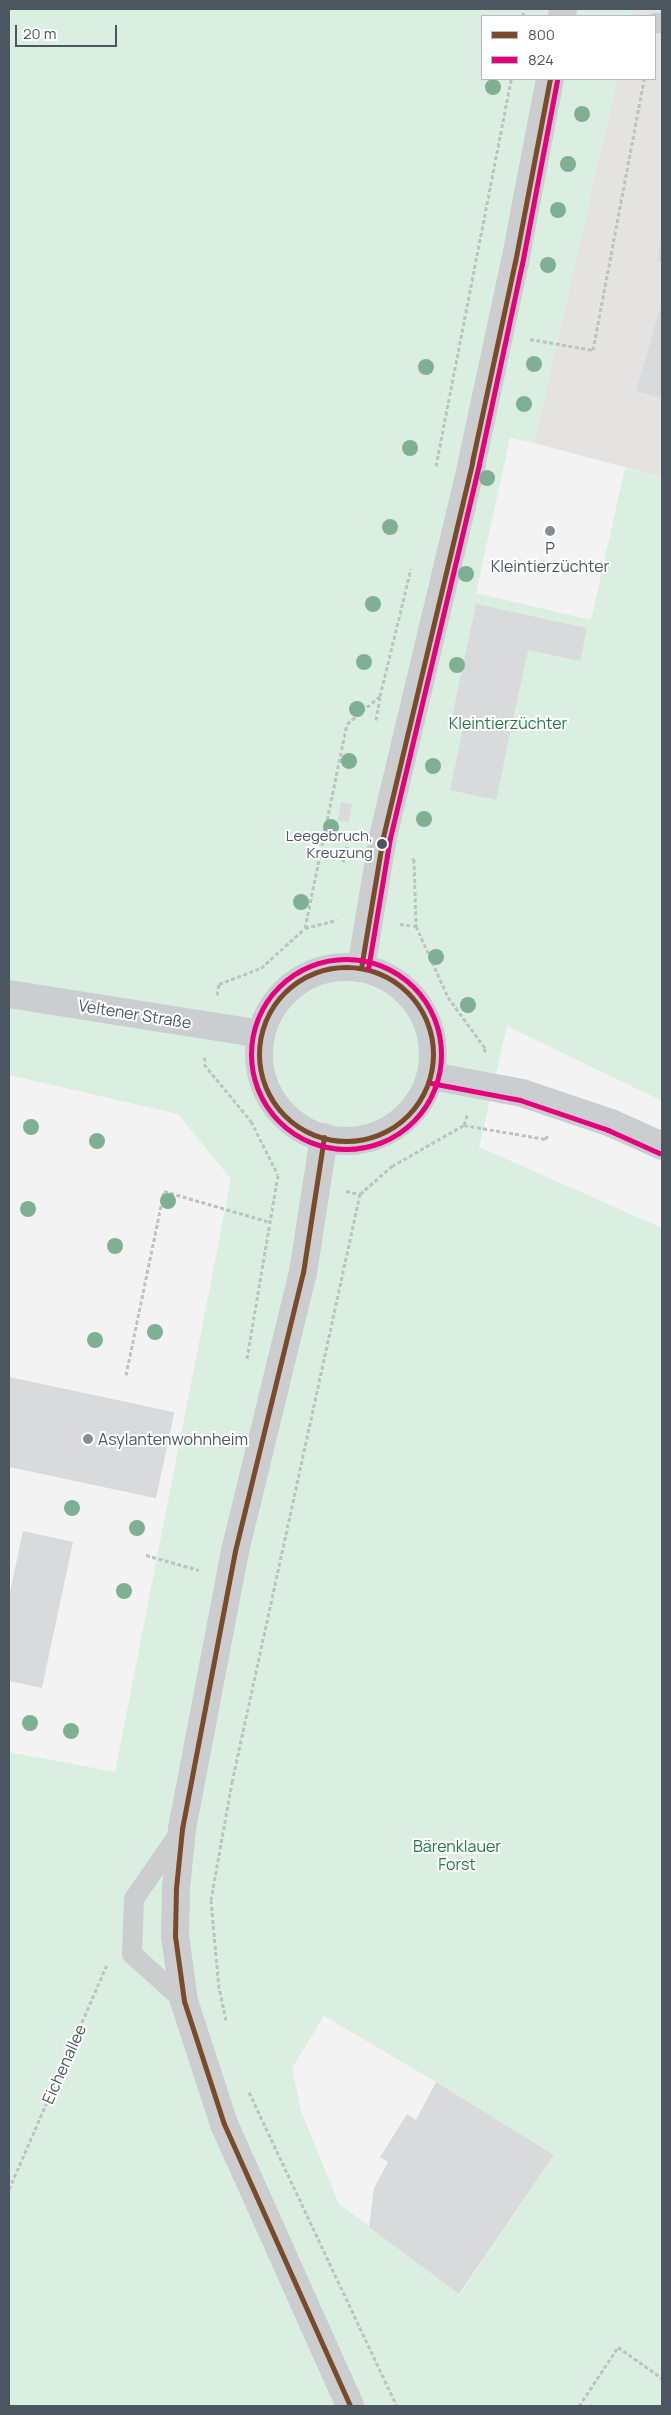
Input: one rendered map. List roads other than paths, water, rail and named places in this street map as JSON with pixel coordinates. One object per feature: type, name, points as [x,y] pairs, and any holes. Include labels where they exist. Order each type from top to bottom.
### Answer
[{"type":"main road","points":[[334,967],[361,968],[388,977],[411,995],[427,1019],[434,1047],[432,1076],[421,1101],[404,1121],[381,1135],[355,1142],[324,1137],[302,1130],[280,1113],[266,1089],[258,1062],[261,1034],[271,1009],[287,989],[309,974],[334,967]]},
{"type":"main road","name":"Veltener Straße","points":[[9,994],[261,1034]]},
{"type":"main road","points":[[432,1076],[522,1094],[611,1123],[662,1146]]},
{"type":"street","points":[[361,968],[383,837],[454,544],[499,334],[550,80]]},
{"type":"street","points":[[324,1137],[303,1272],[235,1551],[182,1829],[176,1888],[175,1936],[184,2001],[224,2124],[350,2406]]},
{"type":"lane","points":[[182,1829],[134,1899],[132,1954],[184,2001]]},
{"type":"place","name":"P Kleintierzüchter","points":[[550,531]]},
{"type":"place","name":"Leegebruch, Kreuzung","points":[[382,844]]},
{"type":"place","name":"Asylantenwohnheim","points":[[88,1439]]},
{"type":"park label","name":"Kleintierzüchter","points":[[508,723]]},
{"type":"park label","name":"Bärenklauer Forst","points":[[457,1855]]}]
